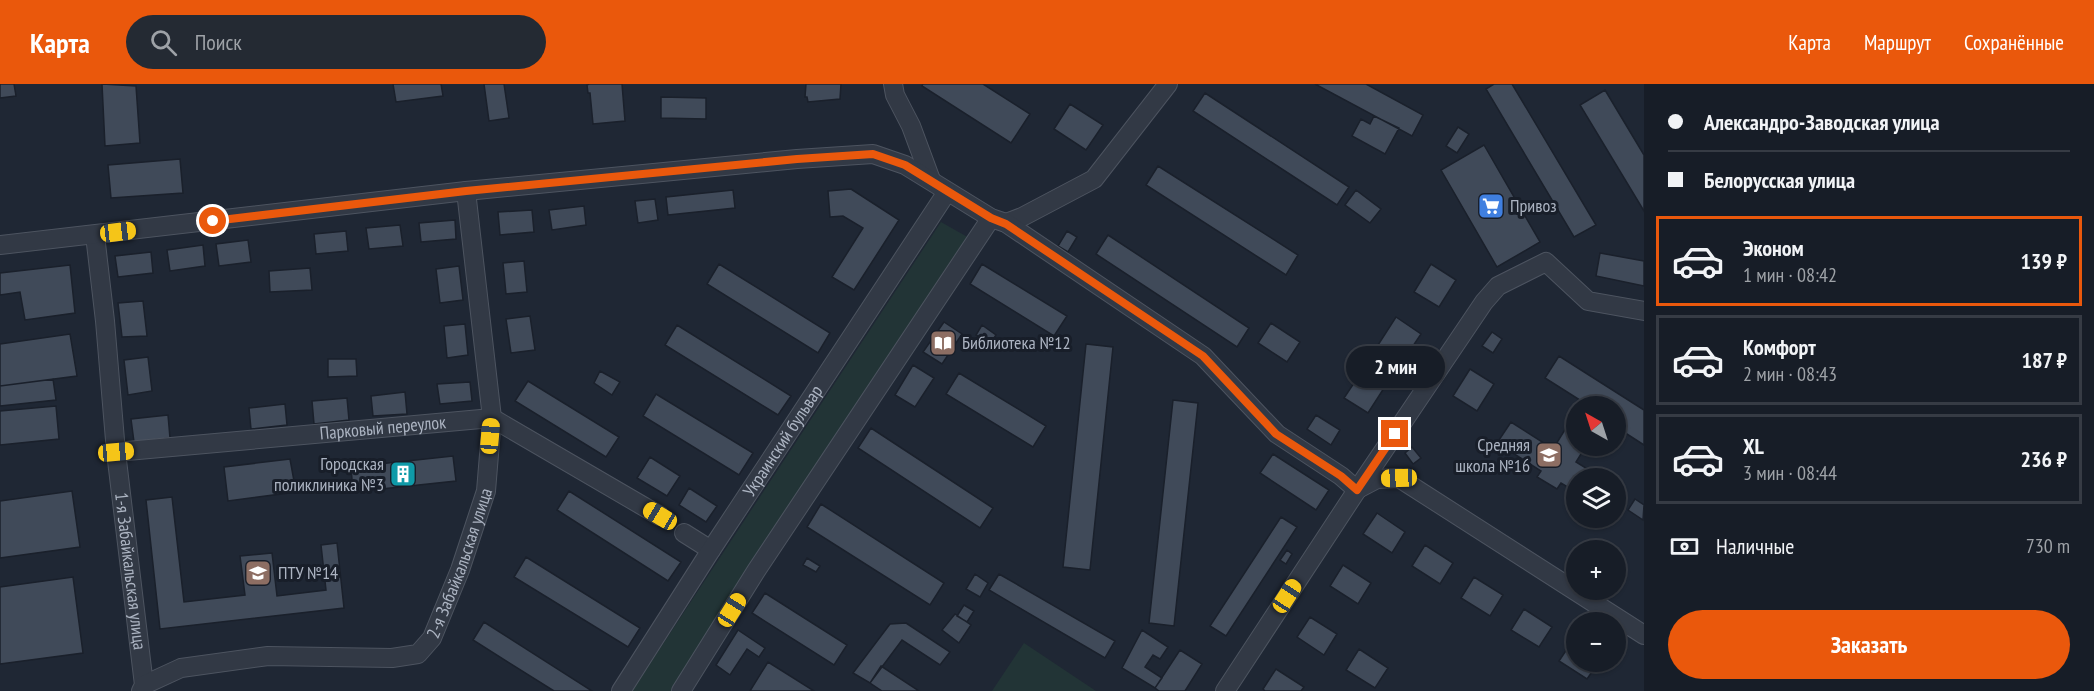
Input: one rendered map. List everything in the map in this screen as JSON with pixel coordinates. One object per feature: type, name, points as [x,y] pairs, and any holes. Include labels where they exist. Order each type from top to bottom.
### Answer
[{"type":"street","points":[[893,84],[895,95],[911,126],[931,180]]},
{"type":"street","points":[[681,691],[756,571],[998,221],[1022,217],[1094,179],[1168,84]]},
{"type":"street","points":[[0,245],[466,191],[797,159],[873,154],[905,165],[998,221],[1203,356],[1276,434],[1341,476],[1357,490]]},
{"type":"street","name":"2-я Забайкальская улица","points":[[142,688],[181,668],[267,656],[392,658],[418,654],[432,638],[476,525],[486,491],[492,418],[466,191]]},
{"type":"street","name":"Украинский бульвар","points":[[621,691],[947,192]]},
{"type":"street","name":"1-я Забайкальская улица","points":[[95,235],[142,688]]},
{"type":"street","points":[[1225,691],[1357,490],[1484,302],[1498,286],[1546,262],[1588,302],[1644,312]]},
{"type":"street","points":[[492,418],[660,516]]},
{"type":"street","name":"Парковый переулок","points":[[116,452],[492,418]]},
{"type":"street","points":[[1357,490],[1377,479],[1399,478],[1644,635]]},
{"type":"street","points":[[684,533],[711,550]]},
{"type":"shaded area","points":[[941,222],[971,239],[673,691],[632,691]]},
{"type":"shaded area","points":[[1024,643],[1096,691],[992,691]]},
{"type":"building","points":[[0,84],[14,84],[16,96],[0,98]]},
{"type":"building","points":[[102,84],[136,86],[140,143],[105,146]]},
{"type":"building","points":[[393,84],[441,84],[443,96],[396,102]]},
{"type":"building","points":[[484,84],[504,84],[509,118],[489,121]]},
{"type":"building","points":[[622,84],[625,121],[593,124],[587,85]]},
{"type":"building","points":[[806,84],[841,84],[840,99],[808,102],[805,97]]},
{"type":"building","points":[[923,84],[983,84],[1030,114],[1011,143],[922,86]]},
{"type":"building","points":[[1315,84],[1366,84],[1423,115],[1412,136]]},
{"type":"building","points":[[1494,84],[1512,84],[1596,225],[1574,237],[1486,89]]},
{"type":"building","points":[[1605,90],[1644,155],[1644,211],[1580,105]]},
{"type":"building","points":[[1205,93],[1349,187],[1337,205],[1193,111]]},
{"type":"building","points":[[661,97],[706,98],[706,119],[661,118]]},
{"type":"building","points":[[1070,104],[1103,125],[1086,150],[1054,129]]},
{"type":"building","points":[[1374,116],[1399,128],[1385,154],[1352,136],[1361,119],[1370,124]]},
{"type":"building","points":[[1458,127],[1469,134],[1457,153],[1446,146]]},
{"type":"building","name":"Привоз","points":[[1484,145],[1540,242],[1497,267],[1441,170]]},
{"type":"building","points":[[180,159],[183,193],[111,198],[108,165]]},
{"type":"building","points":[[1158,166],[1298,255],[1286,275],[1146,185]]},
{"type":"building","points":[[851,189],[899,220],[854,290],[832,277],[863,228],[843,216],[830,217],[828,191]]},
{"type":"building","points":[[733,190],[735,208],[668,215],[666,197]]},
{"type":"building","points":[[1356,190],[1381,209],[1370,223],[1345,205]]},
{"type":"building","points":[[655,199],[658,220],[638,223],[635,201]]},
{"type":"building","points":[[584,206],[586,225],[552,230],[549,210]]},
{"type":"building","points":[[532,210],[534,232],[500,235],[498,212]]},
{"type":"building","points":[[455,220],[456,239],[421,242],[419,223]]},
{"type":"building","points":[[400,225],[403,246],[369,249],[366,228]]},
{"type":"building","points":[[346,231],[348,251],[316,254],[314,234]]},
{"type":"building","points":[[1067,231],[1077,237],[1068,252],[1058,246]]},
{"type":"building","points":[[1108,235],[1249,328],[1237,347],[1096,254]]},
{"type":"building","points":[[248,240],[251,262],[219,266],[216,244]]},
{"type":"building","points":[[203,245],[205,266],[170,271],[167,250]]},
{"type":"building","points":[[151,252],[153,273],[118,277],[115,256]]},
{"type":"building","points":[[1600,253],[1644,261],[1644,286],[1596,276]]},
{"type":"building","points":[[524,261],[527,292],[506,294],[503,263]]},
{"type":"building","points":[[719,264],[830,333],[818,353],[707,284]]},
{"type":"building","points":[[982,264],[1067,316],[1054,336],[970,284]]},
{"type":"building","points":[[1431,264],[1456,280],[1439,307],[1414,292]]},
{"type":"building","points":[[70,265],[75,313],[25,320],[20,292],[0,295],[0,273]]},
{"type":"building","points":[[459,266],[463,300],[440,303],[436,269]]},
{"type":"building","points":[[310,268],[312,290],[270,292],[269,271]]},
{"type":"building","points":[[143,301],[147,336],[122,337],[118,303]]},
{"type":"building","points":[[530,316],[535,350],[511,353],[506,319]]},
{"type":"building","points":[[1396,317],[1421,334],[1403,361],[1378,345]]},
{"type":"building","name":"Библиотека №12","points":[[944,322],[962,334],[942,364],[923,352]]},
{"type":"building","points":[[1271,323],[1300,342],[1287,362],[1258,343]]},
{"type":"building","points":[[465,324],[468,355],[447,358],[444,326]]},
{"type":"building","points":[[677,325],[791,396],[778,415],[665,345]]},
{"type":"building","points":[[982,325],[996,335],[990,344],[976,335]]},
{"type":"building","points":[[1492,332],[1502,339],[1493,353],[1482,346]]},
{"type":"building","points":[[70,334],[77,376],[0,386],[0,344]]},
{"type":"building","points":[[1086,344],[1113,347],[1090,570],[1063,567]]},
{"type":"building","points":[[1559,356],[1622,396],[1574,396],[1545,378]]},
{"type":"building","points":[[148,357],[152,391],[128,395],[124,360]]},
{"type":"building","points":[[328,359],[356,359],[357,376],[328,377]]},
{"type":"building","points":[[913,365],[934,378],[915,407],[895,395]]},
{"type":"building","points":[[1470,369],[1494,384],[1477,411],[1453,396]]},
{"type":"building","points":[[600,371],[620,382],[612,395],[594,383]]},
{"type":"building","points":[[1362,371],[1386,385],[1368,413],[1344,398]]},
{"type":"building","points":[[959,373],[1046,426],[1033,447],[946,394]]},
{"type":"building","points":[[53,379],[56,400],[0,406],[0,386]]},
{"type":"building","points":[[528,381],[619,437],[606,457],[515,401]]},
{"type":"building","points":[[470,382],[472,401],[440,404],[437,384]]},
{"type":"building","points":[[405,392],[407,414],[373,416],[371,396]]},
{"type":"building","points":[[656,394],[753,453],[739,475],[643,416]]},
{"type":"building","points":[[347,398],[349,420],[314,424],[312,401]]},
{"type":"building","points":[[1626,399],[1644,410],[1644,445],[1626,433]]},
{"type":"building","points":[[1173,400],[1198,403],[1174,626],[1149,623]]},
{"type":"building","points":[[285,404],[287,425],[251,429],[249,408]]},
{"type":"building","points":[[56,406],[59,439],[0,445],[0,411]]},
{"type":"building","points":[[168,415],[170,438],[134,442],[131,419]]},
{"type":"building","points":[[1316,415],[1340,430],[1331,445],[1307,429]]},
{"type":"building","name":"Средняя школа №16","points":[[1511,422],[1553,449],[1566,428],[1566,456],[1580,456],[1576,462],[1586,468],[1566,468],[1566,486],[1561,483],[1557,489],[1537,477],[1541,471],[1497,443]]},
{"type":"building","points":[[871,428],[993,508],[980,528],[858,448]]},
{"type":"building","points":[[1412,447],[1421,458],[1413,464],[1405,453]]},
{"type":"building","points":[[1273,454],[1329,490],[1316,510],[1260,473]]},
{"type":"building","name":"Городская поликлиника №3","points":[[453,456],[456,481],[353,492],[351,467]]},
{"type":"building","points":[[650,457],[680,476],[667,496],[637,478]]},
{"type":"building","points":[[290,459],[296,492],[228,501],[224,467]]},
{"type":"building","points":[[689,488],[717,506],[706,522],[679,505]]},
{"type":"building","points":[[72,491],[80,547],[0,558],[0,501]]},
{"type":"building","points":[[569,491],[681,562],[668,581],[557,510]]},
{"type":"building","name":"ПТУ №14","points":[[172,497],[184,602],[245,595],[240,556],[272,553],[277,596],[326,590],[321,545],[337,543],[344,608],[160,629],[146,500]]},
{"type":"building","points":[[1635,499],[1644,505],[1643,520],[1628,510]]},
{"type":"building","points":[[821,504],[944,583],[930,605],[807,527]]},
{"type":"building","points":[[1377,513],[1405,532],[1392,553],[1363,534]]},
{"type":"building","points":[[1281,517],[1297,527],[1226,636],[1210,626]]},
{"type":"building","points":[[1425,545],[1453,563],[1440,584],[1412,566]]},
{"type":"building","points":[[1287,550],[1292,554],[1286,564],[1280,560]]},
{"type":"building","points":[[526,557],[640,628],[628,647],[514,577]]},
{"type":"building","points":[[807,558],[820,566],[816,572],[803,565]]},
{"type":"building","points":[[1343,565],[1371,583],[1358,604],[1330,586]]},
{"type":"building","points":[[975,574],[988,583],[980,597],[966,589]]},
{"type":"building","points":[[999,574],[1115,641],[1105,658],[989,590]]},
{"type":"building","points":[[73,577],[83,653],[0,664],[0,587]]},
{"type":"building","points":[[1474,577],[1503,595],[1490,616],[1461,598]]},
{"type":"building","points":[[765,593],[847,645],[834,665],[752,613]]},
{"type":"building","points":[[964,605],[974,611],[967,622],[957,616]]},
{"type":"building","points":[[1524,609],[1552,627],[1539,647],[1511,630]]},
{"type":"building","points":[[955,614],[971,625],[959,643],[942,630]]},
{"type":"building","points":[[1310,617],[1337,634],[1324,655],[1297,637]]},
{"type":"building","points":[[484,622],[592,691],[554,691],[473,640]]},
{"type":"building","points":[[906,623],[950,652],[940,665],[902,640],[870,683],[853,673],[890,624]]},
{"type":"building","points":[[738,630],[765,648],[759,657],[747,649],[730,675],[716,665]]},
{"type":"building","points":[[1142,630],[1168,647],[1160,659],[1153,655],[1145,667],[1162,678],[1155,688],[1122,668]]},
{"type":"building","points":[[1359,649],[1388,668],[1375,688],[1346,670]]},
{"type":"building","points":[[1180,650],[1202,664],[1185,691],[1159,691],[1155,688]]},
{"type":"building","points":[[1566,650],[1566,666],[1559,661]]},
{"type":"building","points":[[768,662],[814,691],[750,691]]},
{"type":"building","points":[[881,666],[919,691],[882,691],[870,683]]},
{"type":"building","points":[[1276,669],[1304,687],[1301,691],[1265,691],[1263,689]]},
{"type":"building","points":[[1576,672],[1592,672],[1587,679]]},
{"type":"place","name":"Привоз","points":[[1491,206]]},
{"type":"place","name":"Библиотека №12","points":[[943,343]]},
{"type":"place","name":"Средняя школа №16","points":[[1549,455]]},
{"type":"place","name":"Городская поликлиника №3","points":[[403,474]]},
{"type":"place","name":"ПТУ №14","points":[[258,573]]},
{"type":"route","points":[[213,221],[466,191],[797,159],[873,154],[905,165],[991,218],[1006,224],[1203,356],[1276,434],[1341,476],[1357,490],[1395,434]]}]
